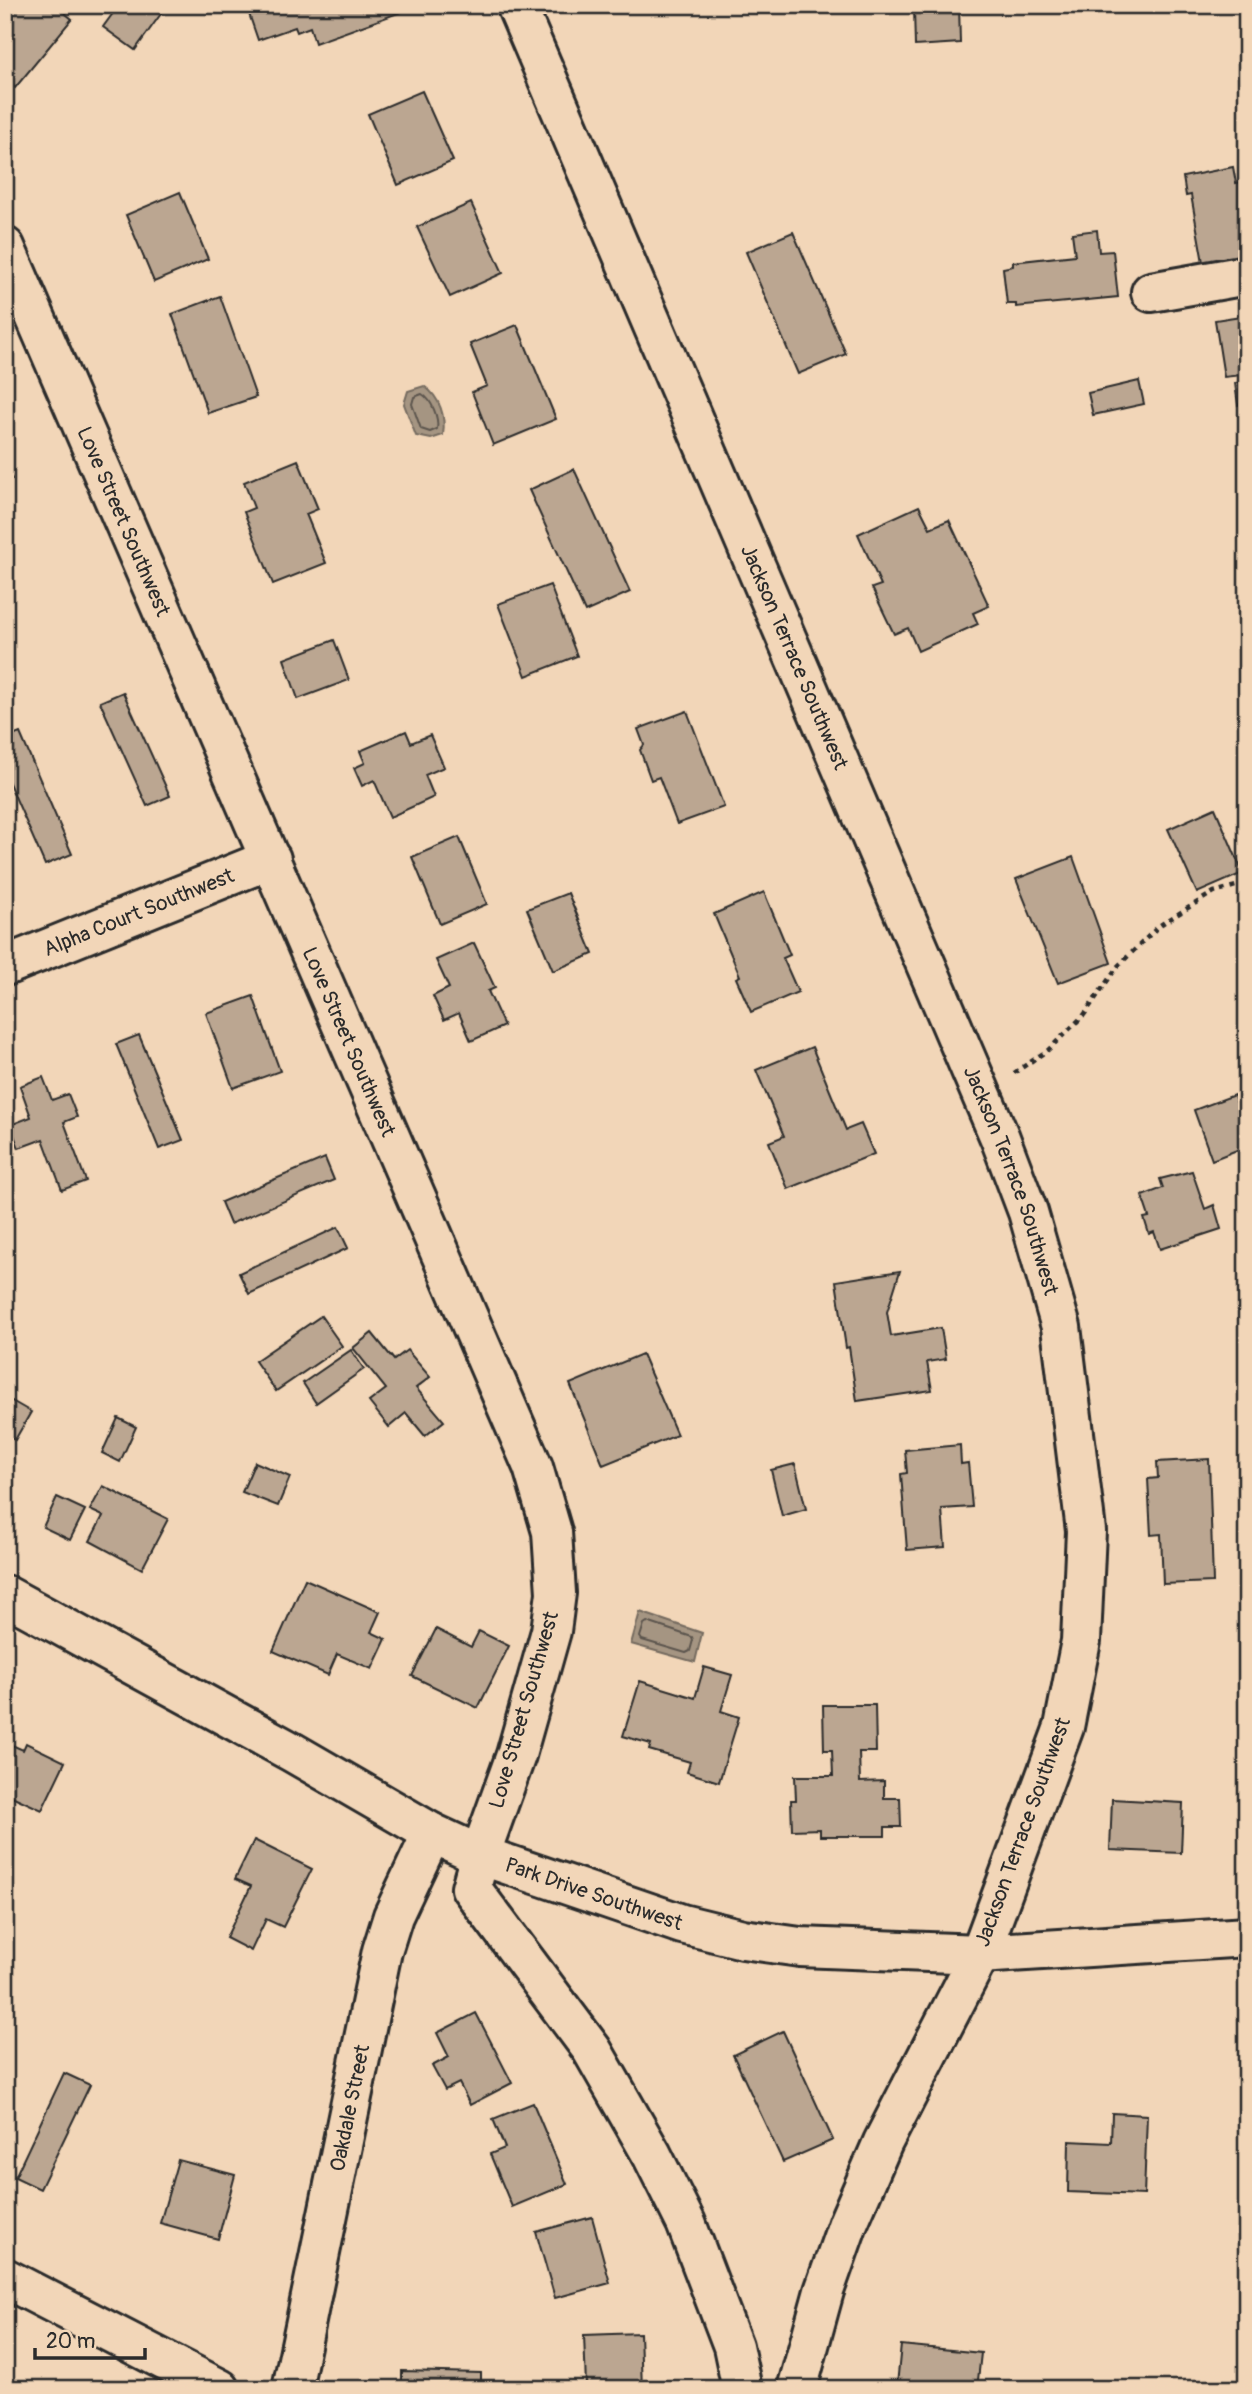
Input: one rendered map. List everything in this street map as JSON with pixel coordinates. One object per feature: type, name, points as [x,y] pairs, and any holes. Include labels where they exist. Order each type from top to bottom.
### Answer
[{"type":"street","name":"Jackson Terrace Southwest","points":[[516,5],[978,1087],[1028,1212],[1061,1327],[1086,1531],[1081,1641],[1064,1727],[980,1954],[883,2142],[848,2223],[824,2291],[797,2389]]},
{"type":"street","name":"Love Street Southwest","points":[[5,247],[533,1467],[552,1532],[556,1593],[551,1631],[516,1755],[480,1855]]},
{"type":"street","points":[[1152,292],[1247,275]]},
{"type":"street","name":"Alpha Court Southwest","points":[[5,966],[271,859]]},
{"type":"street","name":"Park Drive Southwest","points":[[5,1595],[292,1752],[432,1833],[480,1855],[682,1924],[743,1939],[800,1947],[980,1954],[1247,1937]]},
{"type":"street","name":"Oakdale Street","points":[[292,2389],[382,1951],[393,1916],[432,1833]]},
{"type":"street","points":[[480,1855],[471,1888],[592,2050],[652,2155],[686,2223],[733,2346],[741,2389]]},
{"type":"street","points":[[5,2278],[220,2389]]},
{"type":"path","points":[[978,1087],[1014,1073],[1048,1050],[1084,1015],[1117,967],[1160,925],[1214,892],[1247,883]]},
{"type":"water","points":[[424,386],[438,402],[444,421],[443,435],[431,439],[416,436],[404,404],[408,391]]},
{"type":"water","points":[[640,1612],[702,1633],[695,1662],[631,1644]]},
{"type":"building","points":[[5,5],[55,5],[72,19],[15,88],[9,82],[5,87]]},
{"type":"building","points":[[119,5],[156,5],[163,11],[135,50],[103,27]]},
{"type":"building","points":[[246,5],[402,5],[404,11],[315,43],[310,27],[297,32],[295,27],[258,40]]},
{"type":"building","points":[[885,5],[959,5],[960,43],[915,46],[914,8],[885,10]]},
{"type":"building","points":[[422,91],[453,161],[398,185],[368,114]]},
{"type":"building","points":[[1233,167],[1236,183],[1247,181],[1247,261],[1204,268],[1191,195],[1186,196],[1183,177]]},
{"type":"building","points":[[180,192],[208,259],[154,282],[126,215]]},
{"type":"building","points":[[471,203],[503,273],[450,297],[417,227]]},
{"type":"building","points":[[1097,230],[1099,252],[1113,251],[1118,297],[1016,307],[1016,304],[1007,304],[1003,268],[1013,266],[1013,262],[1075,255],[1072,233]]},
{"type":"building","points":[[793,232],[846,354],[798,374],[746,252]]},
{"type":"building","points":[[220,296],[256,397],[208,413],[172,314]]},
{"type":"building","points":[[1247,315],[1247,403],[1238,405],[1235,383],[1242,382],[1241,375],[1224,377],[1215,320]]},
{"type":"building","points":[[517,325],[556,419],[493,445],[472,392],[487,386],[470,344]]},
{"type":"building","points":[[1139,381],[1144,404],[1093,415],[1088,393]]},
{"type":"building","points":[[1247,448],[1247,481],[1244,449]]},
{"type":"building","points":[[298,460],[318,509],[306,514],[326,563],[273,584],[244,512],[254,508],[244,482]]},
{"type":"building","points":[[5,464],[12,479],[5,482]]},
{"type":"building","points":[[574,469],[630,592],[585,612],[529,490]]},
{"type":"building","points":[[919,506],[930,528],[949,520],[989,606],[973,613],[978,624],[918,651],[908,628],[894,634],[872,588],[881,585],[858,534]]},
{"type":"building","points":[[550,585],[577,656],[526,676],[498,604]]},
{"type":"building","points":[[1242,598],[1247,598],[1247,653],[1245,653]]},
{"type":"building","points":[[334,640],[349,680],[298,699],[284,659]]},
{"type":"building","points":[[123,692],[170,796],[147,806],[100,702]]},
{"type":"building","points":[[687,711],[724,807],[677,824],[659,777],[651,780],[640,750],[644,745],[638,729]]},
{"type":"building","points":[[406,731],[411,743],[430,735],[444,767],[425,775],[434,797],[390,817],[374,780],[362,786],[354,768],[365,763],[360,751]]},
{"type":"building","points":[[20,733],[72,854],[45,865],[5,774],[5,739]]},
{"type":"building","points":[[1215,808],[1243,873],[1197,893],[1168,829]]},
{"type":"building","points":[[459,837],[487,904],[440,924],[412,857]]},
{"type":"building","points":[[1073,857],[1111,963],[1058,983],[1016,879]]},
{"type":"building","points":[[764,892],[790,955],[783,958],[798,992],[751,1012],[736,978],[740,976],[714,914]]},
{"type":"building","points":[[568,893],[593,954],[553,971],[527,909]]},
{"type":"building","points":[[474,943],[495,988],[488,991],[504,1026],[471,1041],[459,1013],[444,1020],[433,996],[449,988],[436,960]]},
{"type":"building","points":[[253,996],[280,1071],[233,1088],[206,1013]]},
{"type":"building","points":[[139,1035],[183,1140],[159,1149],[116,1044]]},
{"type":"building","points":[[812,1047],[846,1130],[861,1124],[874,1154],[788,1189],[769,1142],[784,1136],[756,1070]]},
{"type":"building","points":[[43,1077],[52,1100],[68,1094],[77,1117],[64,1122],[86,1181],[62,1190],[43,1139],[19,1148],[10,1125],[31,1117],[20,1086]]},
{"type":"building","points":[[1234,1095],[1247,1130],[1247,1146],[1212,1160],[1194,1110]]},
{"type":"building","points":[[325,1158],[334,1180],[230,1224],[221,1202]]},
{"type":"building","points":[[1192,1171],[1205,1209],[1214,1205],[1221,1229],[1160,1249],[1154,1232],[1149,1234],[1144,1218],[1149,1217],[1142,1196],[1163,1188],[1160,1179]]},
{"type":"building","points":[[338,1227],[348,1248],[249,1294],[239,1273]]},
{"type":"building","points":[[900,1271],[887,1312],[891,1336],[941,1328],[946,1359],[927,1362],[932,1390],[857,1401],[836,1281]]},
{"type":"building","points":[[321,1316],[342,1346],[276,1391],[255,1361]]},
{"type":"building","points":[[372,1333],[394,1360],[407,1350],[430,1377],[416,1388],[444,1421],[425,1436],[406,1413],[389,1427],[369,1402],[386,1389],[353,1348]]},
{"type":"building","points":[[351,1350],[364,1369],[316,1403],[303,1383]]},
{"type":"building","points":[[642,1354],[677,1435],[603,1465],[570,1384]]},
{"type":"building","points":[[5,1397],[31,1412],[15,1440],[5,1435]]},
{"type":"building","points":[[118,1418],[136,1427],[120,1462],[102,1453]]},
{"type":"building","points":[[960,1445],[961,1464],[968,1463],[972,1507],[942,1509],[945,1547],[907,1550],[901,1474],[907,1473],[905,1450]]},
{"type":"building","points":[[1209,1459],[1213,1582],[1163,1584],[1161,1534],[1151,1535],[1148,1479],[1158,1478],[1157,1462]]},
{"type":"building","points":[[255,1462],[290,1477],[278,1506],[242,1492]]},
{"type":"building","points":[[795,1464],[806,1509],[782,1516],[771,1470]]},
{"type":"building","points":[[103,1486],[168,1519],[142,1569],[90,1541],[103,1516],[90,1510]]},
{"type":"building","points":[[57,1497],[85,1510],[70,1540],[43,1527]]},
{"type":"building","points":[[305,1579],[380,1612],[371,1632],[386,1639],[372,1669],[337,1654],[328,1675],[273,1651]]},
{"type":"building","points":[[436,1629],[471,1647],[479,1631],[509,1646],[478,1708],[412,1676]]},
{"type":"building","points":[[704,1667],[732,1675],[721,1711],[739,1717],[719,1782],[687,1772],[690,1762],[649,1750],[651,1744],[623,1736],[640,1681],[695,1698]]},
{"type":"building","points":[[823,1705],[875,1705],[876,1752],[859,1752],[860,1782],[884,1781],[884,1798],[900,1798],[901,1827],[885,1827],[885,1836],[820,1836],[820,1829],[792,1830],[791,1800],[796,1800],[795,1776],[833,1776],[832,1750],[824,1750]]},
{"type":"building","points":[[5,1742],[23,1750],[26,1743],[65,1762],[42,1810],[5,1793]]},
{"type":"building","points":[[1112,1799],[1183,1803],[1181,1853],[1110,1850]]},
{"type":"building","points":[[254,1840],[312,1869],[283,1927],[266,1919],[251,1951],[226,1938],[251,1886],[235,1879]]},
{"type":"building","points":[[476,2013],[512,2083],[470,2105],[459,2083],[445,2090],[432,2066],[449,2057],[437,2033]]},
{"type":"building","points":[[783,2031],[833,2140],[783,2162],[733,2055]]},
{"type":"building","points":[[64,2073],[90,2085],[40,2189],[15,2177]]},
{"type":"building","points":[[533,2103],[567,2184],[512,2207],[490,2154],[505,2148],[493,2119]]},
{"type":"building","points":[[1112,2113],[1147,2115],[1144,2195],[1068,2192],[1069,2141],[1111,2143]]},
{"type":"building","points":[[178,2160],[235,2175],[218,2239],[160,2223]]},
{"type":"building","points":[[592,2217],[610,2283],[555,2298],[536,2232]]},
{"type":"building","points":[[640,2333],[642,2389],[614,2389],[614,2385],[586,2386],[584,2335]]},
{"type":"building","points":[[901,2345],[981,2353],[977,2389],[915,2389],[897,2385]]},
{"type":"building","points":[[402,2371],[481,2373],[481,2389],[402,2389]]}]
